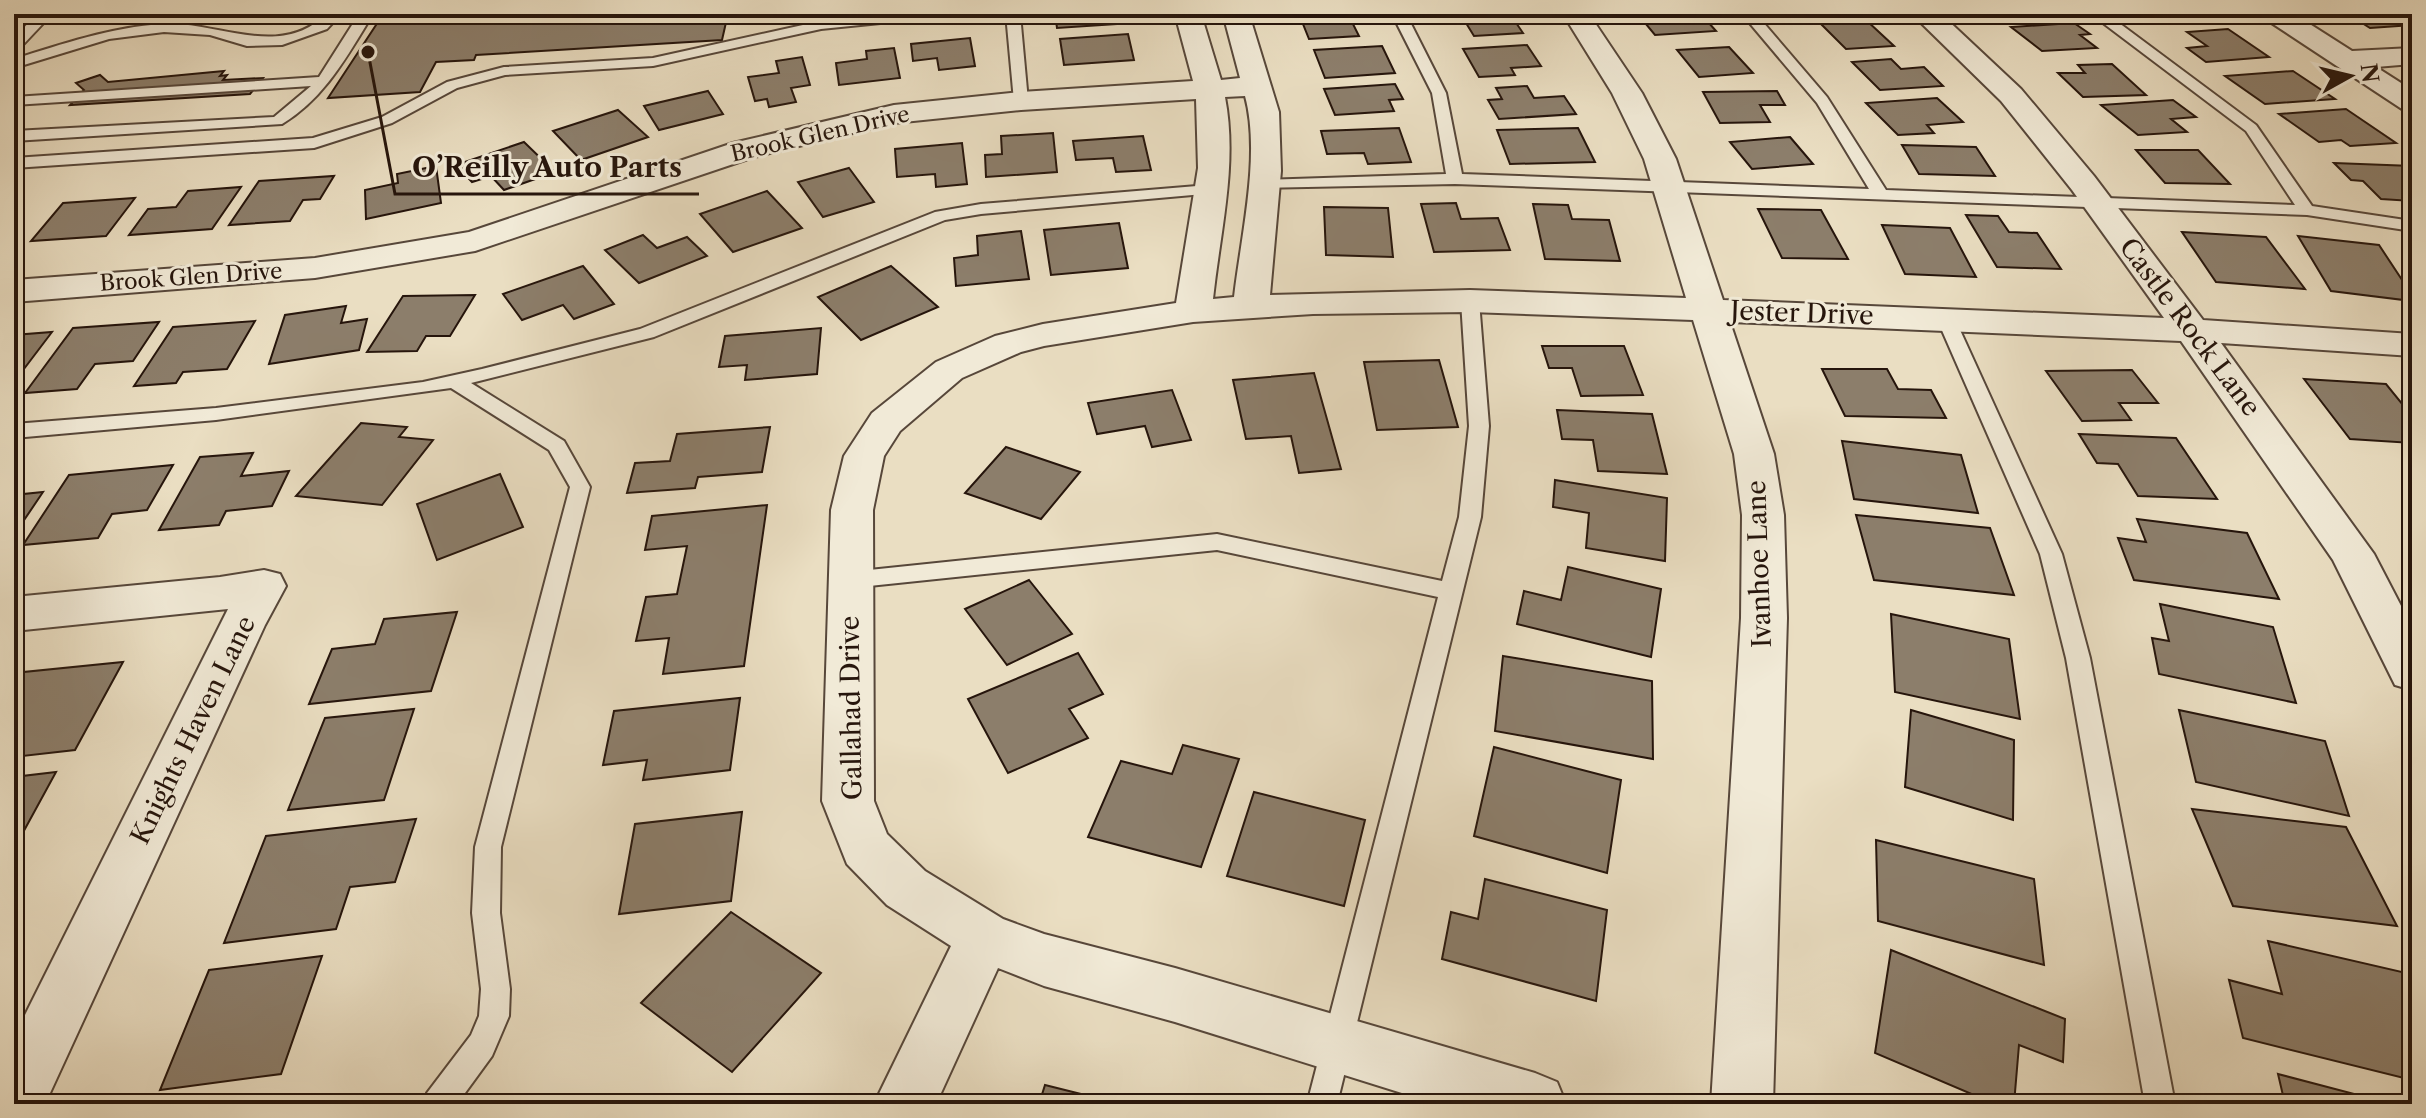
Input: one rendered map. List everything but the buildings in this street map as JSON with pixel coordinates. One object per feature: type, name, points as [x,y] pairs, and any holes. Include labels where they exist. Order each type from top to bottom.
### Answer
[{"type":"street","points":[[1188,14],[1214,122],[1209,190],[1193,311]]},
{"type":"street","points":[[1236,14],[1264,112],[1263,185],[1251,306]]},
{"type":"street","name":"Ivanhoe Lane","points":[[1576,14],[1627,93],[1660,159],[1754,454],[1763,515],[1764,618],[1742,1104]]},
{"type":"street","name":"Castle Rock Lane","points":[[1925,14],[2011,95],[2098,202],[2266,430],[2352,554],[2412,672]]},
{"type":"street","points":[[2276,14],[2412,103]]},
{"type":"street","points":[[2347,60],[2412,56]]},
{"type":"street","name":"Brook Glen Drive","points":[[14,291],[315,268],[401,256],[475,241],[716,158],[834,126],[894,114],[1021,101],[1258,86]]},
{"type":"street","name":"Jester Drive","points":[[1193,311],[1251,306],[1470,301],[2191,330],[2412,345]]},
{"type":"street","name":"Gallahad Drive","points":[[1193,311],[1043,335],[1008,344],[949,370],[886,422],[864,456],[852,510],[848,801],[866,848],[906,888],[984,937],[1044,960],[1175,995],[1535,1104]]},
{"type":"street","name":"Knights Haven Lane","points":[[14,614],[220,594],[264,586],[14,1102]]},
{"type":"street","points":[[905,1104],[984,937]]},
{"type":"lane","points":[[14,46],[45,14]]},
{"type":"lane","points":[[14,64],[77,43],[150,29],[189,28],[247,42],[282,41],[322,26],[334,14]]},
{"type":"lane","points":[[14,136],[277,121],[297,111],[322,81],[366,14]]},
{"type":"lane","points":[[14,163],[314,143],[387,120],[452,85],[504,71],[653,62],[821,25],[930,14]]},
{"type":"lane","points":[[1013,14],[1021,101]]},
{"type":"lane","points":[[1399,14],[1439,93],[1455,179]]},
{"type":"lane","points":[[1749,14],[1819,92],[1881,196]]},
{"type":"lane","points":[[2098,14],[2251,128],[2307,210]]},
{"type":"lane","points":[[14,101],[322,81]]},
{"type":"lane","points":[[1263,185],[1455,179],[2307,210],[2412,226]]},
{"type":"lane","points":[[14,431],[216,414],[454,381],[647,333],[941,216],[997,207],[1209,190]]},
{"type":"lane","points":[[1322,1104],[1470,517],[1479,426],[1470,301]]},
{"type":"lane","points":[[1946,319],[2051,554],[2078,658],[2160,1104]]},
{"type":"lane","points":[[438,1104],[490,1029],[497,1001],[496,974],[489,956],[485,900],[488,847],[580,487],[557,446],[454,381]]},
{"type":"lane","points":[[850,580],[1217,542],[1450,591]]},
{"type":"path","points":[[386,17],[414,14]]},
{"type":"place","name":"O’Reilly Auto Parts","points":[[368,52]]}]
